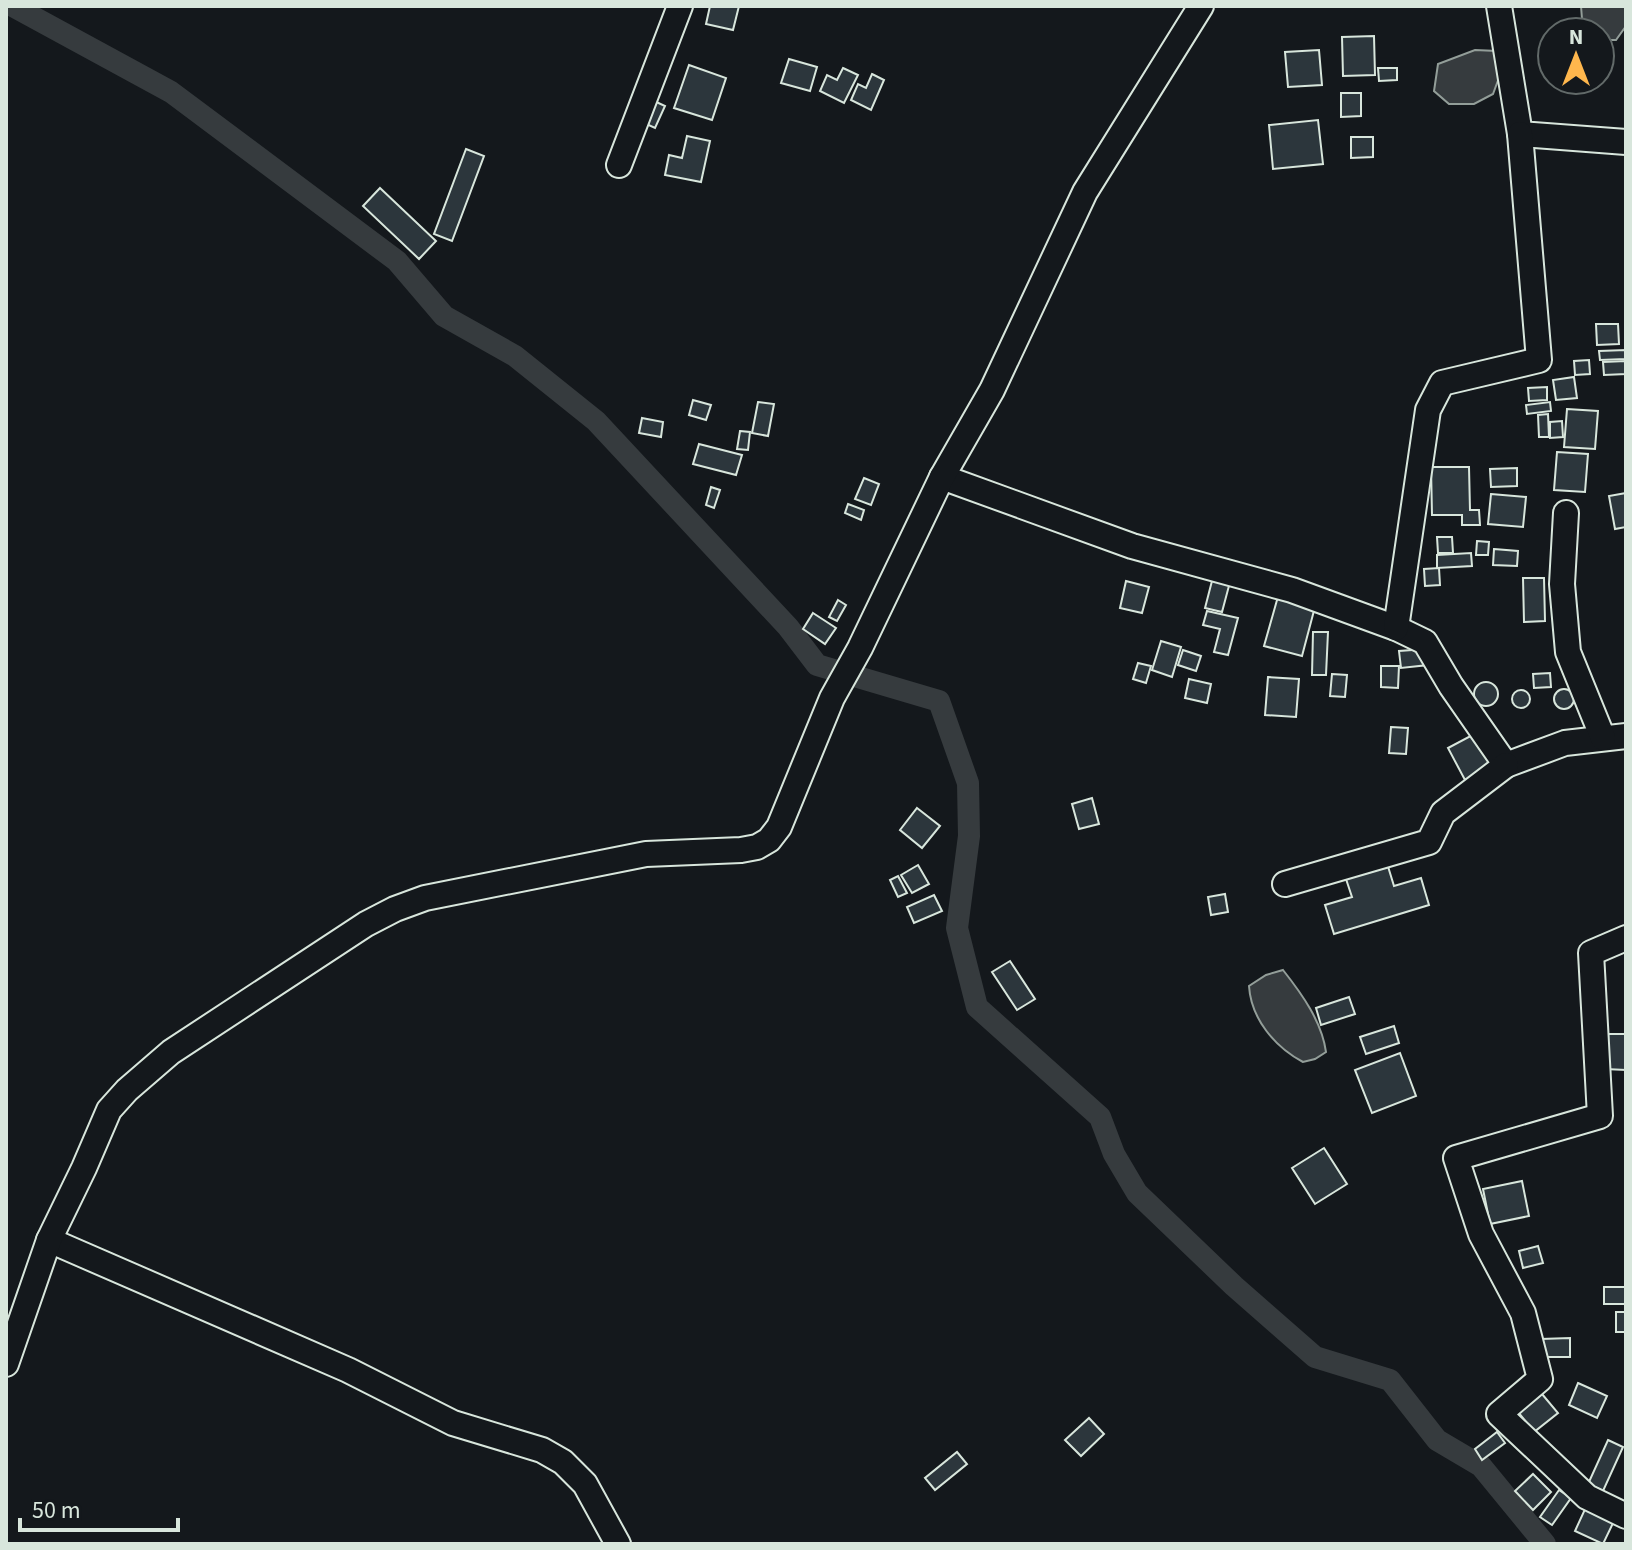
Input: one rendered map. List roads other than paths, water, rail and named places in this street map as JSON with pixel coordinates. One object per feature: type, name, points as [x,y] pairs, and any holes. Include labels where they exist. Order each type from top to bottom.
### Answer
[{"type":"street","points":[[619,165],[680,6]]},
{"type":"street","points":[[6,1364],[49,1240],[109,1110],[171,1052],[366,924],[425,898],[646,854],[699,854],[757,847],[769,840],[779,827],[832,698],[860,648],[942,477],[992,390],[1085,192],[1201,6]]},
{"type":"street","points":[[1396,628],[1428,410],[1442,383],[1539,360],[1520,134],[1499,6]]},
{"type":"street","points":[[1520,134],[1626,142]]},
{"type":"street","points":[[942,477],[1132,546],[1292,590],[1396,628],[1425,642],[1451,686],[1506,765]]},
{"type":"street","points":[[1285,884],[1429,842],[1443,813],[1506,765],[1565,743],[1614,737],[1568,652],[1562,584],[1566,513]]},
{"type":"street","points":[[1626,938],[1591,953],[1600,1116],[1456,1158],[1481,1234],[1523,1313],[1540,1379],[1499,1414],[1587,1497],[1626,1516]]},
{"type":"street","points":[[49,1240],[335,1364],[453,1423],[542,1450],[563,1462],[585,1484],[618,1544]]},
{"type":"waterway","points":[[13,6],[171,92],[397,261],[444,316],[515,356],[596,421],[788,627],[817,665],[939,701],[968,783],[969,836],[957,928],[977,1007],[1100,1117],[1114,1154],[1137,1193],[1234,1286],[1315,1357],[1390,1380],[1437,1440],[1481,1466],[1545,1544]]}]
